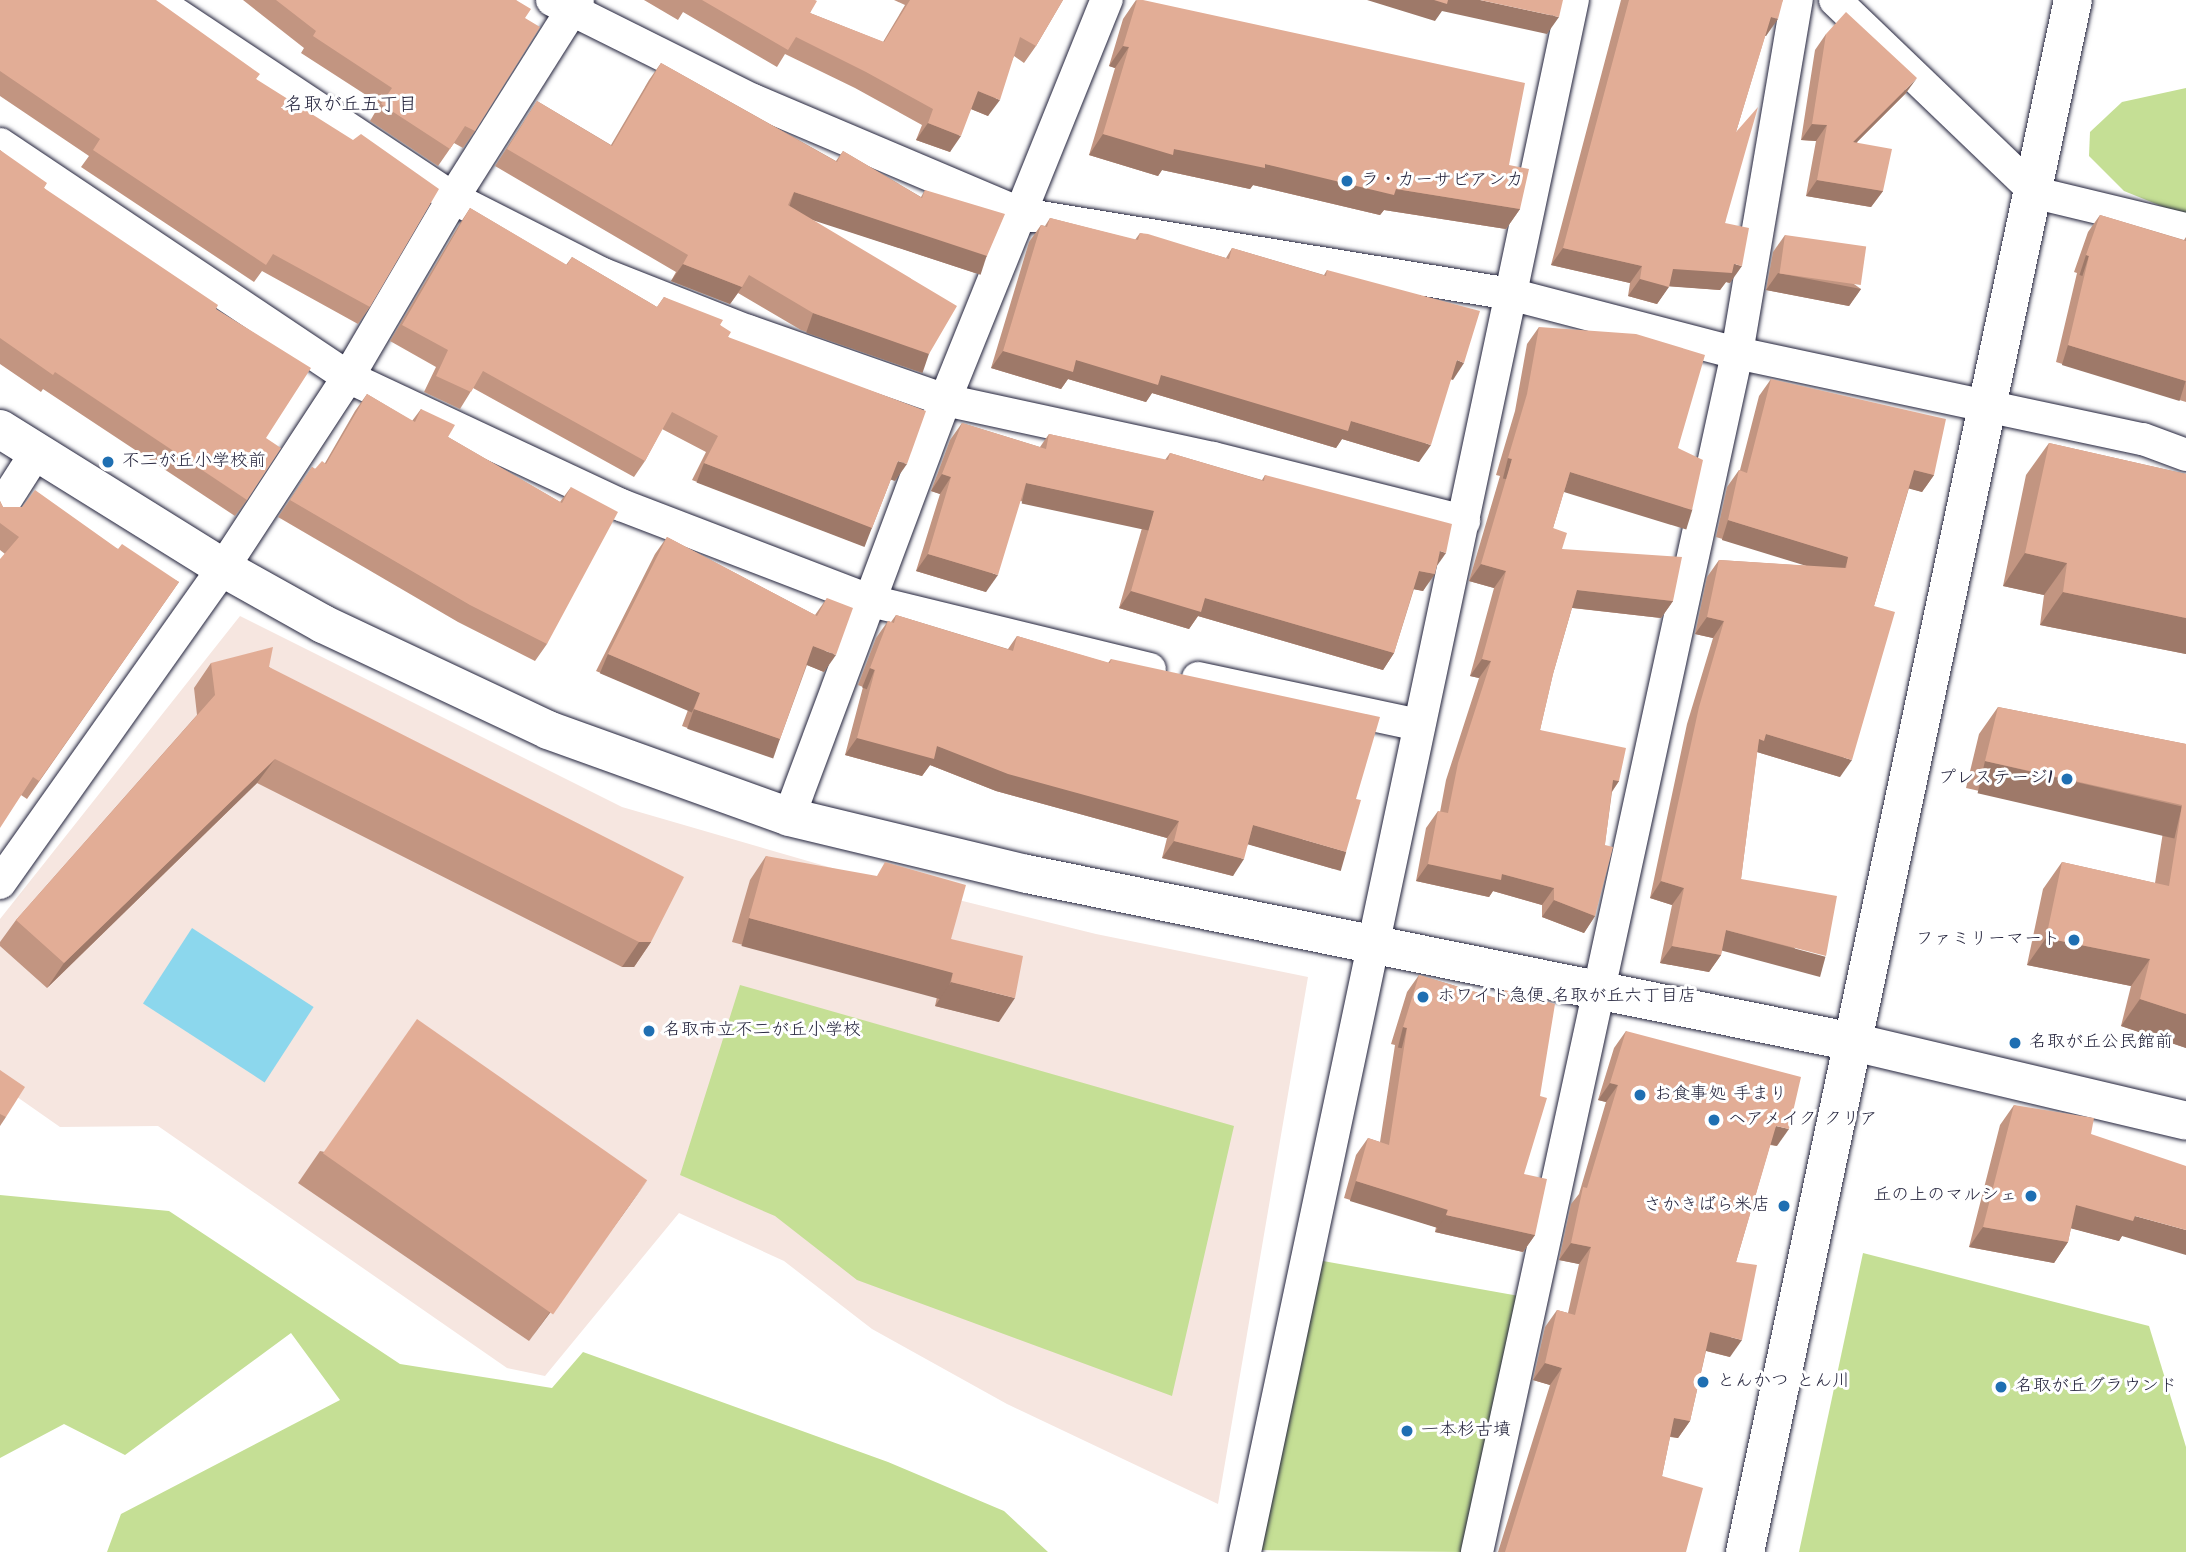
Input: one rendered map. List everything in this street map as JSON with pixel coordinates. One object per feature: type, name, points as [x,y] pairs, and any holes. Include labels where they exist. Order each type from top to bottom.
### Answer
[{"type":"street","points":[[155,0],[453,198],[603,274],[945,400],[1213,458],[1464,521]]},
{"type":"street","points":[[1245,1552],[1510,294],[1539,91],[1573,0]]},
{"type":"street","points":[[1477,1552],[1595,992],[1737,353],[1797,0]]},
{"type":"street","points":[[1835,0],[2036,193],[2186,229]]},
{"type":"street","points":[[1745,1552],[1984,408],[2036,193],[2073,0]]},
{"type":"street","points":[[789,817],[945,400],[1022,214],[1120,1]]},
{"type":"street","points":[[0,883],[223,568],[348,377],[567,4],[753,100],[1022,214],[1510,294],[1737,353],[1984,408],[2143,439],[2186,455]]},
{"type":"street","points":[[0,145],[348,377],[621,505],[871,601],[1142,667],[1419,725]]},
{"type":"street","points":[[0,429],[223,568],[323,624],[548,730],[789,817],[1027,874],[1595,992],[1853,1042],[2186,1121]]},
{"type":"street","points":[[0,509],[37,451]]},
{"type":"shaded area","name":"名取市立不二が丘小学校","points":[[240,616],[622,807],[846,872],[1096,934],[1308,977],[1218,1504],[1007,1404],[872,1329],[784,1261],[679,1213],[545,1376],[507,1368],[158,1126],[60,1127],[0,1085],[0,919]]},
{"type":"green space","points":[[2186,88],[2186,216],[2124,191],[2089,156],[2090,132],[2122,102]]},
{"type":"green space","points":[[740,985],[1234,1126],[1172,1396],[857,1280],[775,1216],[680,1175]]},
{"type":"green space","points":[[0,1195],[169,1211],[400,1364],[552,1388],[583,1352],[888,1462],[1004,1511],[1048,1552],[107,1552],[121,1514],[340,1400],[291,1333],[125,1455],[64,1424],[0,1458]]},
{"type":"green space","name":"名取が丘グラウンド","points":[[1863,1253],[2149,1326],[2186,1447],[2186,1552],[1799,1552]]},
{"type":"green space","points":[[1323,1261],[1519,1296],[1464,1552],[1257,1550]]},
{"type":"water","points":[[192,928],[314,1007],[265,1082],[143,1003]]},
{"type":"building","points":[[0,0],[156,0],[260,74],[256,79],[353,140],[361,134],[439,189],[370,307],[273,254],[266,265],[93,150],[100,139],[0,71]]},
{"type":"building","points":[[276,0],[516,0],[531,9],[525,18],[540,27],[475,131],[465,126],[450,149],[381,104],[392,88],[313,36],[316,31]]},
{"type":"building","points":[[702,0],[815,0],[817,1],[810,13],[884,42],[910,0],[1063,0],[1036,46],[1020,37],[1000,100],[978,91],[961,136],[928,123],[933,109],[866,72],[796,37],[788,50]]},
{"type":"building","points":[[1137,0],[1525,83],[1509,165],[1529,169],[1520,209],[1396,189],[1394,195],[1265,164],[1265,168],[1174,149],[1173,155],[1103,134],[1129,47],[1123,46]]},
{"type":"building","points":[[1480,0],[1563,0],[1559,17]]},
{"type":"building","points":[[1629,0],[1783,0],[1778,19],[1771,17],[1736,132],[1758,107],[1725,223],[1749,228],[1742,266],[1734,264],[1732,273],[1673,269],[1669,287],[1640,279],[1642,266],[1563,248]]},
{"type":"building","points":[[1846,12],[1917,78],[1853,142],[1892,149],[1883,191],[1817,180],[1827,125],[1812,124],[1826,34]]},
{"type":"building","points":[[661,63],[837,162],[843,151],[922,198],[925,190],[1005,214],[987,256],[794,192],[788,205],[957,306],[929,354],[813,313],[749,275],[742,287],[683,264],[688,255],[507,149],[537,101],[612,146]]},
{"type":"building","points":[[0,150],[47,183],[44,188],[218,305],[216,309],[311,368],[266,438],[281,448],[247,500],[0,338]]},
{"type":"building","points":[[470,208],[567,265],[572,257],[657,307],[664,297],[723,320],[720,325],[731,332],[728,337],[926,411],[907,464],[898,461],[872,528],[704,463],[718,436],[672,412],[645,461],[483,371],[471,392],[436,376],[448,350],[402,325]]},
{"type":"building","points":[[2100,215],[2186,241],[2186,381],[2068,345],[2089,256],[2086,255]]},
{"type":"building","points":[[1050,218],[1138,240],[1140,233],[1148,234],[1229,259],[1232,248],[1326,276],[1327,270],[1480,311],[1464,363],[1457,360],[1431,445],[1351,421],[1348,431],[1161,375],[1158,385],[1076,360],[1073,372],[1003,351],[1041,225],[1047,227]]},
{"type":"building","points":[[1785,235],[1866,246],[1861,285],[1780,274]]},
{"type":"building","points":[[1539,327],[1636,334],[1705,355],[1678,448],[1703,460],[1692,510],[1570,472],[1553,528],[1567,533],[1562,549],[1682,557],[1673,601],[1577,590],[1553,674],[1540,730],[1626,748],[1619,781],[1613,780],[1605,845],[1613,847],[1595,916],[1554,900],[1554,888],[1502,874],[1501,880],[1428,864],[1438,811],[1448,813],[1458,763],[1491,661],[1482,659],[1506,571],[1481,564],[1512,459],[1508,458],[1527,394]]},
{"type":"building","points":[[1771,379],[1946,419],[1934,475],[1914,470],[1874,606],[1895,612],[1852,760],[1766,734],[1764,741],[1759,739],[1741,879],[1837,896],[1826,956],[1726,930],[1721,955],[1672,946],[1684,888],[1661,881],[1699,707],[1724,621],[1707,617],[1719,560],[1846,568],[1848,557],[1728,520],[1739,470],[1747,473]]},
{"type":"building","points":[[367,394],[415,422],[421,409],[455,425],[448,437],[562,503],[571,487],[618,512],[547,644],[470,605],[290,500],[312,467],[315,469],[322,461],[326,464]]},
{"type":"building","points":[[962,423],[1046,449],[1049,434],[1168,460],[1170,453],[1264,481],[1265,475],[1452,524],[1446,553],[1440,551],[1435,574],[1419,571],[1394,653],[1205,598],[1201,612],[1131,591],[1154,511],[1026,483],[998,575],[928,554],[951,477],[942,474]]},
{"type":"building","points":[[2049,443],[2186,474],[2186,618],[2063,592],[2067,563],[2025,553]]},
{"type":"building","points":[[35,490],[118,549],[122,544],[179,582],[39,781],[33,777],[0,828],[0,559],[19,537],[0,523],[0,501],[3,507],[22,507]]},
{"type":"building","points":[[667,537],[817,616],[827,598],[853,608],[836,655],[813,646],[780,739],[694,709],[700,693],[608,654]]},
{"type":"building","points":[[896,615],[1013,651],[1017,636],[1110,663],[1111,659],[1380,717],[1356,799],[1361,800],[1346,852],[1253,825],[1244,859],[1174,841],[1179,821],[1008,774],[937,746],[934,759],[857,738],[875,670],[870,668],[888,621],[894,623]]},
{"type":"building","points":[[273,647],[269,667],[684,877],[651,942],[639,942],[275,759],[64,963],[16,920],[215,695],[211,663]]},
{"type":"building","points":[[1998,707],[2186,744],[2186,1014],[2140,999],[2150,959],[2046,938],[2062,862],[2169,886],[2182,805],[1985,761]]},
{"type":"building","points":[[766,856],[877,876],[885,862],[966,885],[951,939],[1023,956],[1015,998],[951,982],[953,973],[749,918]]},
{"type":"building","points":[[1419,975],[1502,1000],[1505,990],[1555,1004],[1540,1096],[1547,1098],[1524,1174],[1547,1179],[1535,1235],[1446,1215],[1448,1210],[1356,1181],[1368,1138],[1389,1145],[1407,1028],[1403,1027]]},
{"type":"building","points":[[417,1019],[647,1180],[553,1315],[323,1153]]},
{"type":"building","points":[[1626,1031],[1801,1077],[1789,1129],[1776,1126],[1736,1262],[1757,1265],[1742,1340],[1710,1332],[1690,1421],[1674,1418],[1662,1476],[1703,1488],[1686,1552],[1505,1552],[1562,1368],[1545,1363],[1557,1310],[1575,1315],[1591,1247],[1571,1243],[1583,1187],[1587,1188],[1618,1085],[1610,1083]]},
{"type":"building","points":[[0,1070],[25,1087],[6,1117],[0,1114]]},
{"type":"building","points":[[2014,1105],[2094,1118],[2091,1134],[2186,1166],[2186,1230],[2135,1216],[2133,1221],[2076,1205],[2068,1242],[1983,1227]]},
{"type":"place","name":"ラ・カーサビアンカ","points":[[1347,181]]},
{"type":"place","name":"不二が丘小学校前","points":[[108,462]]},
{"type":"place","name":"プレステージ1","points":[[2067,779]]},
{"type":"place","name":"ファミリーマート","points":[[2074,940]]},
{"type":"place","name":"ホワイト急便 名取が丘六丁目店","points":[[1423,997]]},
{"type":"place","name":"名取市立不二が丘小学校","points":[[649,1031]]},
{"type":"place","name":"名取が丘公民館前","points":[[2015,1043]]},
{"type":"place","name":"お食事処 手まり","points":[[1640,1095]]},
{"type":"place","name":"ヘアメイク クリア","points":[[1714,1120]]},
{"type":"place","name":"丘の上のマルシェ","points":[[2031,1196]]},
{"type":"place","name":"さかきばら米店","points":[[1784,1206]]},
{"type":"place","name":"とんかつ とん川","points":[[1703,1382]]},
{"type":"place","name":"名取が丘グラウンド","points":[[2001,1387]]},
{"type":"place","name":"一本杉古墳","points":[[1407,1431]]},
{"type":"district","name":"名取が丘五丁目","points":[[351,106]]}]
